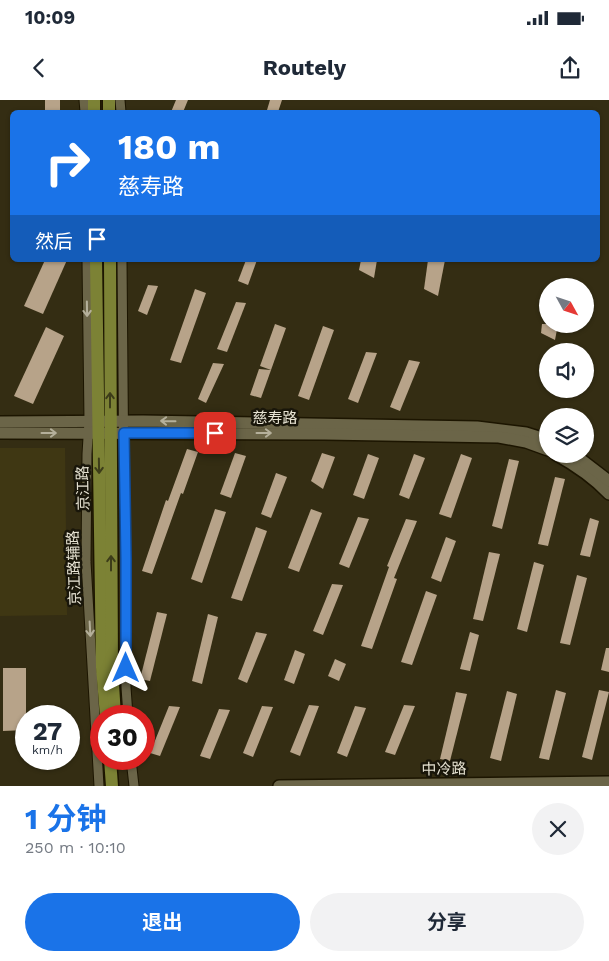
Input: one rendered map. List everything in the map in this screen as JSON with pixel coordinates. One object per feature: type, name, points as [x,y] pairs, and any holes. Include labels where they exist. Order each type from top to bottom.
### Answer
[{"type":"main road","name":"京江路","points":[[96,262],[114,705]]},
{"type":"main road","name":"京江路","points":[[105,705],[102,667],[103,428],[110,262]]},
{"type":"main road","points":[[111,770],[112,786]]},
{"type":"main road","points":[[119,770],[120,786]]},
{"type":"street","name":"京江路辅路","points":[[87,262],[103,428],[126,558],[127,705]]},
{"type":"street","points":[[122,262],[123,421]]},
{"type":"street","name":"慈寿路","points":[[0,433],[103,428],[123,421],[476,427],[526,433],[539,437]]},
{"type":"street","name":"慈寿路","points":[[0,422],[103,428],[499,437],[526,442],[539,447]]},
{"type":"street","name":"京江路辅路","points":[[98,786],[86,562],[87,454],[103,428]]},
{"type":"street","points":[[570,463],[589,475],[609,494]]},
{"type":"street","points":[[586,463],[609,481]]},
{"type":"street","points":[[132,770],[134,786]]},
{"type":"street","name":"中冷路","points":[[279,786],[609,782]]},
{"type":"shaded area","points":[[0,448],[65,448],[67,615],[0,616]]},
{"type":"building","points":[[45,100],[60,100],[60,110],[45,110]]},
{"type":"building","points":[[176,100],[188,100],[184,110],[172,110]]},
{"type":"building","points":[[270,100],[282,100],[279,110],[267,110]]},
{"type":"building","points":[[44,262],[66,262],[43,314],[24,306]]},
{"type":"building","points":[[245,262],[256,262],[248,285],[238,281]]},
{"type":"building","points":[[361,262],[377,262],[374,278],[359,270]]},
{"type":"building","points":[[428,262],[445,262],[438,296],[424,289]]},
{"type":"building","points":[[148,285],[158,286],[147,315],[138,311]]},
{"type":"building","points":[[195,289],[206,293],[181,363],[170,360]]},
{"type":"building","points":[[236,302],[246,303],[227,352],[217,349]]},
{"type":"building","points":[[275,324],[286,328],[271,370],[260,366]]},
{"type":"building","points":[[323,326],[334,330],[309,400],[298,396]]},
{"type":"building","points":[[46,327],[64,336],[33,404],[14,396]]},
{"type":"building","points":[[541,333],[556,333],[555,340]]},
{"type":"building","points":[[366,352],[377,353],[358,403],[348,399]]},
{"type":"building","points":[[409,360],[420,362],[400,411],[390,407]]},
{"type":"building","points":[[213,363],[224,364],[206,403],[198,399]]},
{"type":"building","points":[[259,369],[271,370],[261,398],[250,395]]},
{"type":"building","points":[[187,449],[198,452],[183,494],[181,493],[152,574],[142,571],[166,500],[168,501]]},
{"type":"building","points":[[235,453],[246,456],[231,498],[220,494]]},
{"type":"building","points":[[322,453],[335,457],[323,489],[311,481]]},
{"type":"building","points":[[368,454],[379,458],[364,499],[353,495]]},
{"type":"building","points":[[414,454],[425,458],[409,499],[399,495]]},
{"type":"building","points":[[461,454],[472,458],[451,518],[439,514]]},
{"type":"building","points":[[509,459],[519,461],[502,529],[492,526]]},
{"type":"building","points":[[276,473],[287,477],[271,518],[261,514]]},
{"type":"building","points":[[555,477],[565,479],[548,546],[538,544]]},
{"type":"building","points":[[215,509],[226,512],[202,583],[191,579]]},
{"type":"building","points":[[311,509],[322,513],[299,572],[288,568]]},
{"type":"building","points":[[358,517],[369,519],[349,568],[339,564]]},
{"type":"building","points":[[590,518],[599,521],[590,557],[580,555]]},
{"type":"building","points":[[406,519],[417,521],[394,578],[397,579],[372,649],[361,646],[389,567],[387,566]]},
{"type":"building","points":[[256,527],[267,531],[242,601],[231,598]]},
{"type":"building","points":[[446,537],[456,541],[441,582],[431,578]]},
{"type":"building","points":[[489,552],[500,554],[483,621],[473,619]]},
{"type":"building","points":[[534,562],[544,565],[527,632],[517,629]]},
{"type":"building","points":[[577,575],[587,578],[570,645],[560,643]]},
{"type":"building","points":[[332,584],[343,585],[323,635],[313,631]]},
{"type":"building","points":[[426,591],[437,595],[412,665],[401,662]]},
{"type":"building","points":[[157,612],[167,614],[150,681],[140,679]]},
{"type":"building","points":[[208,614],[218,617],[202,684],[192,681]]},
{"type":"building","points":[[256,632],[267,634],[247,683],[238,679]]},
{"type":"building","points":[[470,632],[479,635],[470,671],[460,669]]},
{"type":"building","points":[[606,648],[609,648],[609,672],[601,670]]},
{"type":"building","points":[[295,650],[305,654],[294,684],[284,680]]},
{"type":"building","points":[[335,659],[346,664],[339,681],[328,676]]},
{"type":"building","points":[[3,668],[26,668],[26,705],[15,705],[15,730],[3,731]]},
{"type":"building","points":[[556,690],[566,693],[549,760],[539,758]]},
{"type":"building","points":[[599,690],[609,692],[592,760],[582,757]]},
{"type":"building","points":[[507,691],[517,694],[501,761],[490,758]]},
{"type":"building","points":[[456,692],[467,694],[450,761],[440,759]]},
{"type":"building","points":[[309,705],[319,706],[300,756],[290,752]]},
{"type":"building","points":[[404,705],[415,706],[395,755],[385,752]]},
{"type":"building","points":[[169,706],[180,707],[160,756],[155,754],[155,741]]},
{"type":"building","points":[[262,706],[273,707],[253,757],[243,753]]},
{"type":"building","points":[[355,706],[366,708],[347,757],[337,753]]},
{"type":"building","points":[[219,709],[230,710],[210,759],[200,756]]},
{"type":"route","points":[[126,668],[124,433],[215,433]]}]
